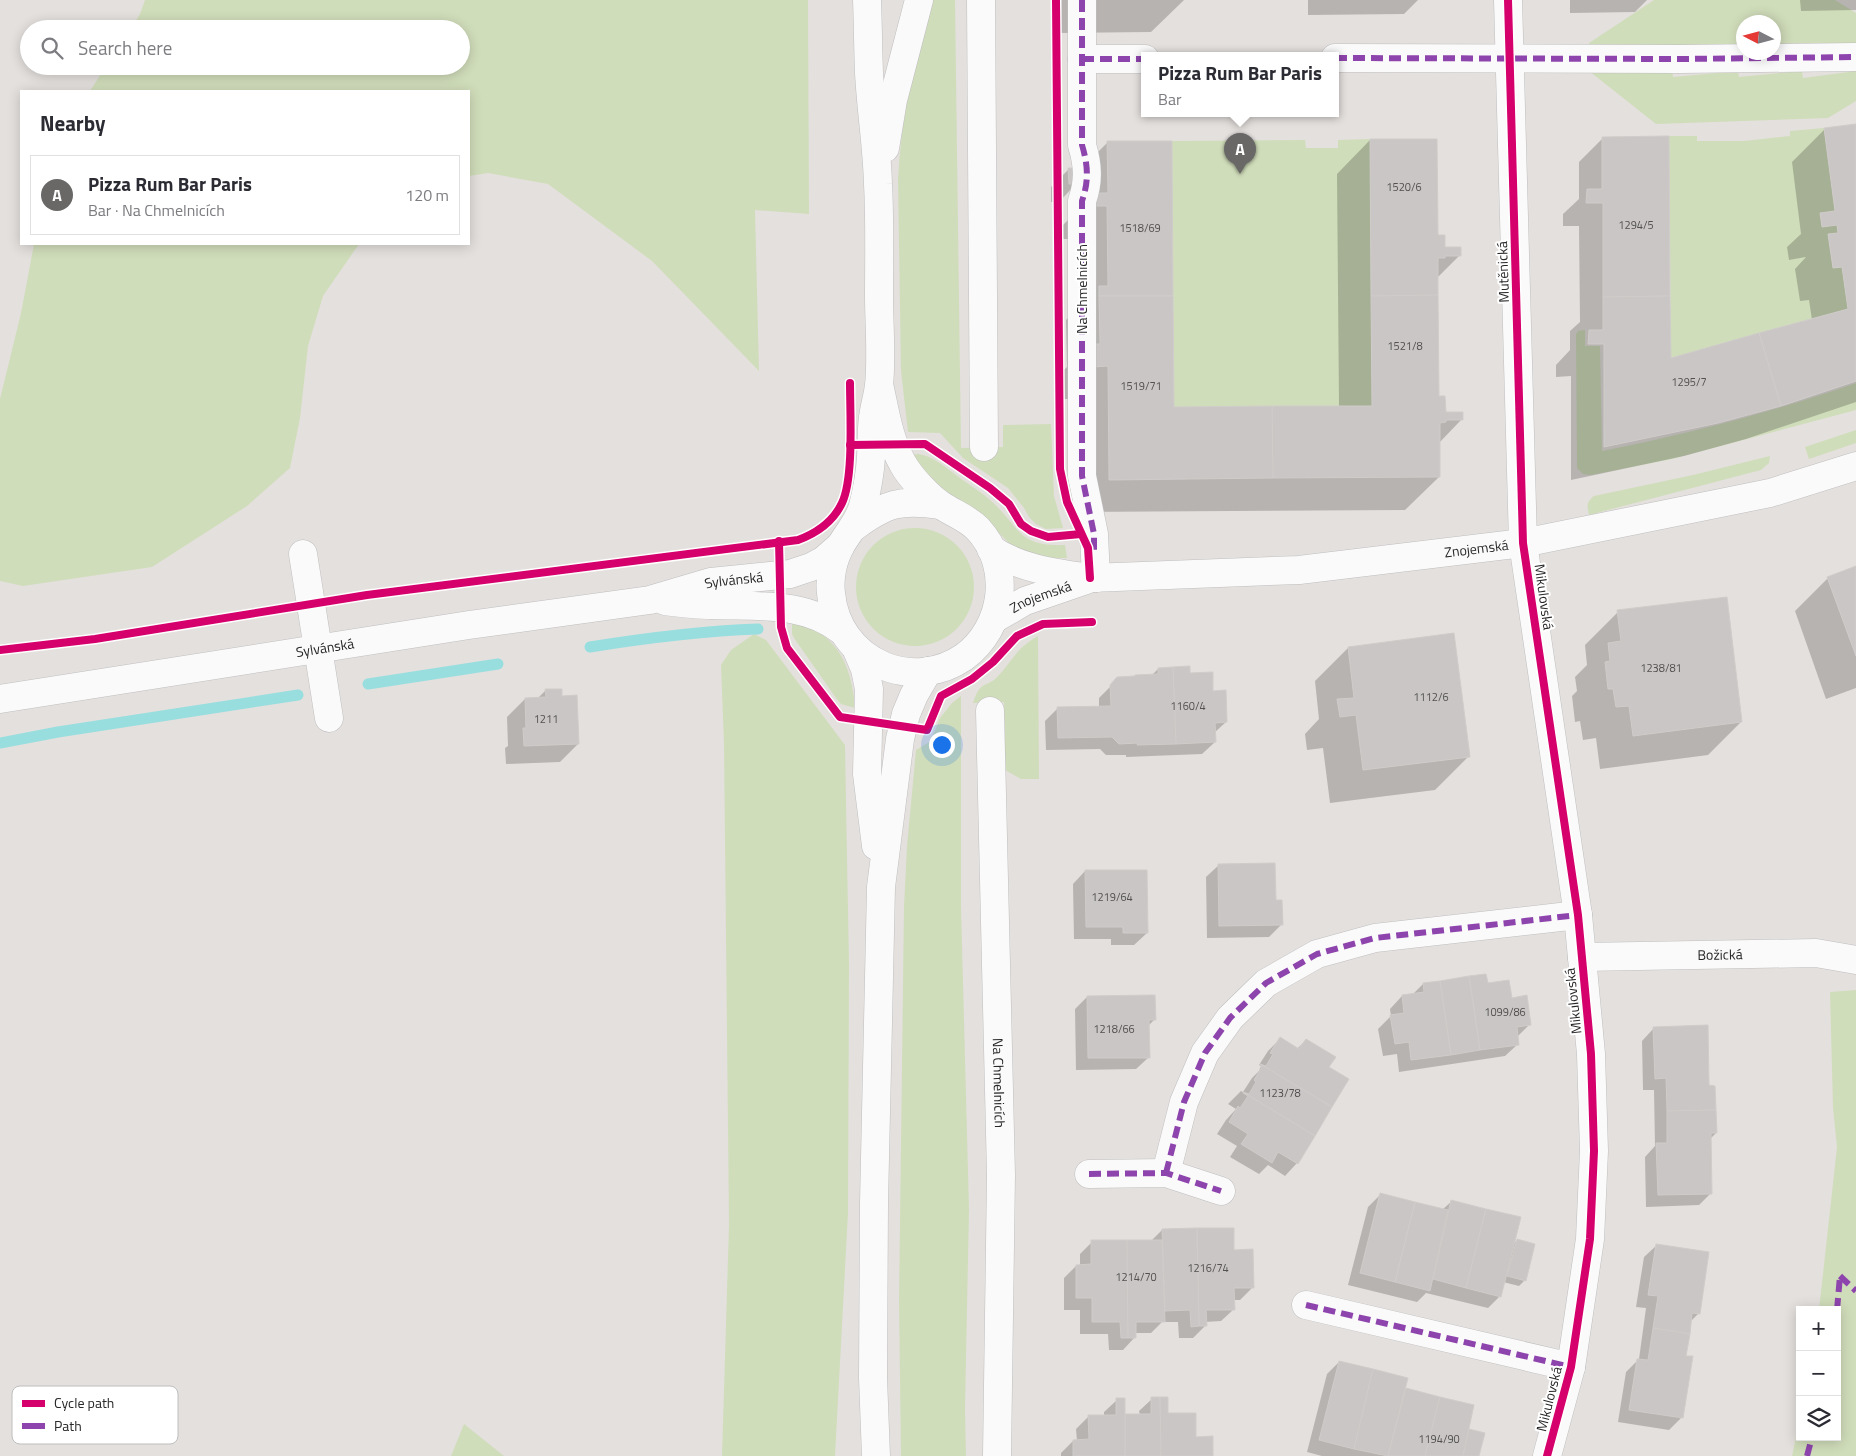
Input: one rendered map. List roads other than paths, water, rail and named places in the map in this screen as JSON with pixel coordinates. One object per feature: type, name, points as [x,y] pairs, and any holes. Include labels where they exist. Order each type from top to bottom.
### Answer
[{"type":"street","points":[[867,0],[869,72],[878,184],[879,384],[872,420],[871,461],[862,510],[832,567],[830,590],[834,612],[865,669],[869,689],[867,774],[881,887]]},
{"type":"street","points":[[878,184],[893,100],[919,0]]},
{"type":"street","points":[[981,0],[984,447]]},
{"type":"street","name":"Na Chmelnicích","points":[[1082,0],[1082,145],[1087,162],[1087,186],[1082,201],[1082,476],[1087,509],[1094,534],[1093,578]]},
{"type":"street","name":"Mutěnická","points":[[1508,0],[1523,543]]},
{"type":"street","points":[[1339,58],[1680,59],[1856,57]]},
{"type":"street","points":[[1082,59],[1141,59]]},
{"type":"street","points":[[849,640],[874,661],[893,670],[911,672],[946,667],[961,659],[975,648],[986,634],[994,619],[999,602],[1000,584],[991,549],[974,526],[960,515],[940,505],[925,491],[903,465],[891,436],[879,384]]},
{"type":"street","name":"Znojemská","points":[[991,549],[1011,560],[1031,567],[1093,578],[1299,570],[1523,543],[1770,493],[1856,466]]},
{"type":"street","points":[[847,536],[873,513],[894,504],[916,501],[940,505]]},
{"type":"street","name":"Sylvánská","points":[[0,699],[469,625],[650,600],[711,582],[790,574],[812,567],[824,560],[847,536]]},
{"type":"street","name":"Mikulovská","points":[[1523,543],[1578,915],[1591,1054],[1594,1151],[1590,1239],[1571,1366],[1547,1456]]},
{"type":"street","points":[[303,554],[329,718]]},
{"type":"street","name":"Znojemská","points":[[994,619],[1025,602],[1051,591],[1093,578]]},
{"type":"street","name":"Sylvánská","points":[[650,600],[797,610],[829,620],[849,640]]},
{"type":"street","points":[[876,1456],[874,1203],[881,887],[900,739],[906,714],[914,695],[928,671]]},
{"type":"street","name":"Na Chmelnicích","points":[[990,711],[1001,1175],[997,1456]]},
{"type":"street","points":[[1166,1173],[1184,1102],[1205,1053],[1230,1018],[1266,983],[1317,954],[1374,938],[1578,915]]},
{"type":"street","name":"Božická","points":[[1582,956],[1816,953],[1856,960]]},
{"type":"street","points":[[1089,1174],[1166,1173],[1221,1191]]},
{"type":"street","points":[[1306,1305],[1571,1366]]},
{"type":"waterway","points":[[590,647],[674,635],[758,629]]},
{"type":"waterway","points":[[368,684],[498,664]]},
{"type":"waterway","points":[[0,743],[58,732],[298,695]]},
{"type":"place","name":"Pizza Rum Bar Paris","points":[[1240,174]]}]
